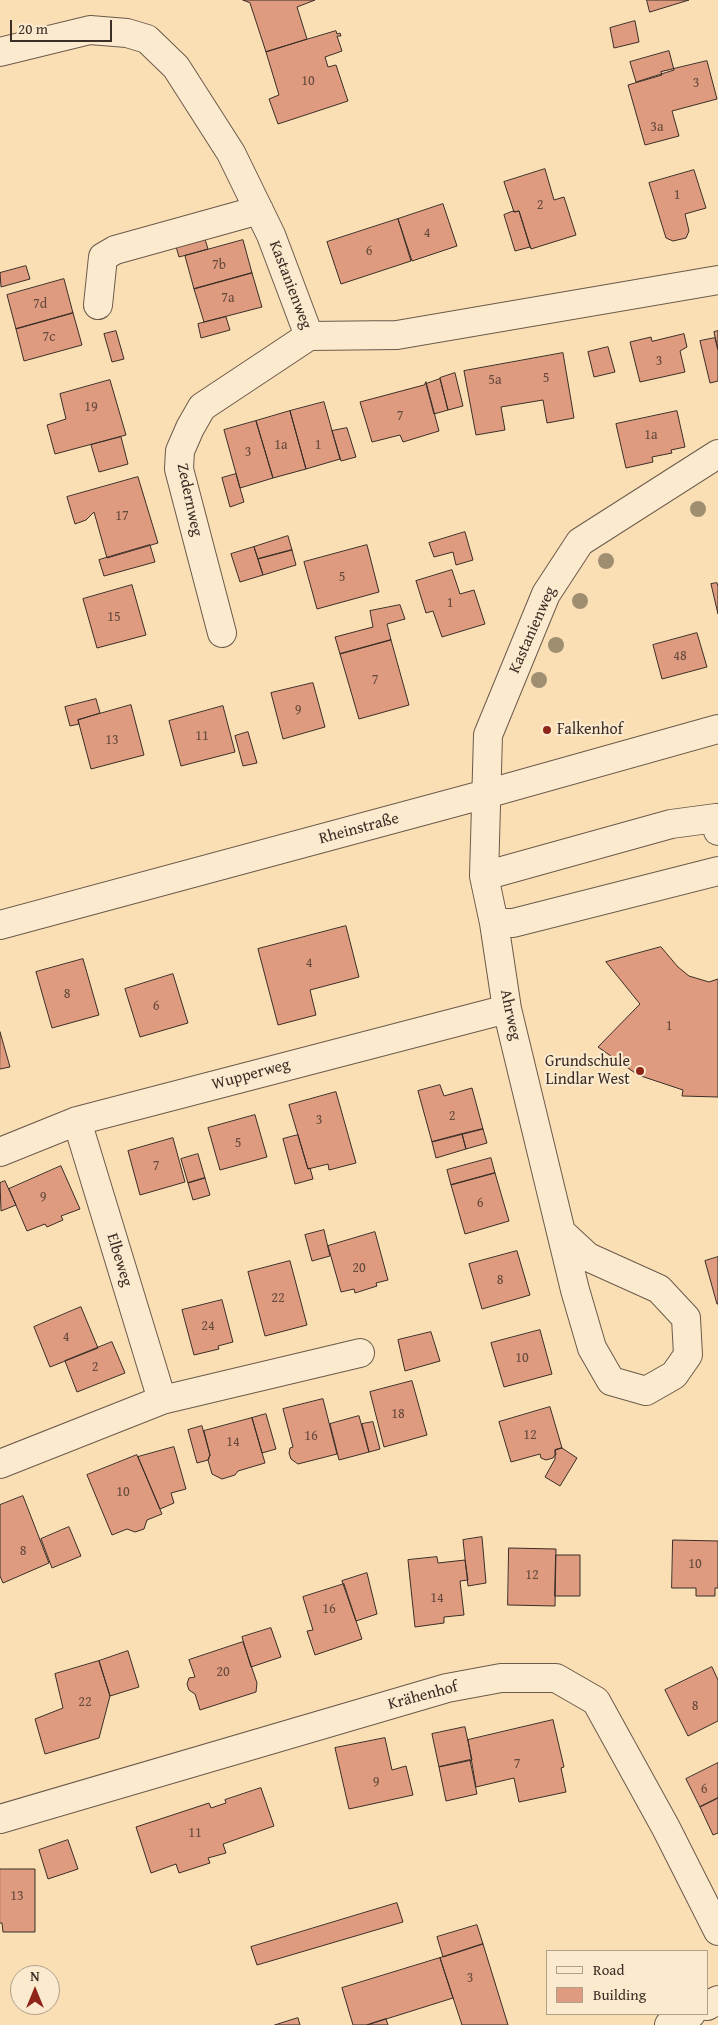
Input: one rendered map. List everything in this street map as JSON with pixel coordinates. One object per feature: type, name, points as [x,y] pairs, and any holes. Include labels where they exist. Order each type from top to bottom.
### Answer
[{"type":"street","name":"Kastanienweg","points":[[0,52],[90,30],[127,33],[148,39],[176,67],[231,153],[271,235],[309,336],[397,335],[718,280]]},
{"type":"street","points":[[98,305],[103,257],[115,250],[259,210]]},
{"type":"street","name":"Zedernweg","points":[[222,633],[179,469],[180,452],[190,428],[202,407],[309,336]]},
{"type":"street","name":"Kastanienweg","points":[[486,794],[488,735],[546,594],[580,542],[718,454]]},
{"type":"street","name":"Rheinstraße","points":[[0,925],[486,794],[718,729]]},
{"type":"street","name":"Ahrweg","points":[[486,794],[484,876],[494,923],[507,1009],[575,1290],[592,1348],[612,1381],[646,1391],[674,1374],[688,1355],[686,1318],[659,1289],[588,1257],[561,1232]]},
{"type":"street","points":[[484,876],[671,824],[716,818],[718,831]]},
{"type":"street","points":[[494,923],[513,923],[718,871]]},
{"type":"street","name":"Wupperweg","points":[[0,1152],[77,1120],[507,1009]]},
{"type":"street","name":"Elbeweg","points":[[77,1120],[162,1400]]},
{"type":"street","points":[[0,1464],[162,1400],[360,1353]]},
{"type":"street","name":"Krähenhof","points":[[0,1818],[447,1688],[501,1678],[556,1678],[596,1701],[666,1828],[718,1931]]},
{"type":"street","points":[[669,2025],[689,2015]]},
{"type":"building","points":[[243,0],[315,0],[297,7],[307,39],[266,52],[250,3]]},
{"type":"building","points":[[647,0],[689,0],[650,12]]},
{"type":"building","points":[[635,21],[639,42],[614,48],[610,28]]},
{"type":"building","points":[[336,31],[341,36],[337,36],[342,51],[325,57],[328,67],[336,65],[348,101],[278,124],[269,99],[279,95],[266,52]]},
{"type":"building","points":[[669,51],[674,70],[636,82],[630,62]]},
{"type":"building","points":[[707,61],[717,99],[672,111],[679,136],[645,145],[628,85],[662,75],[661,72]]},
{"type":"building","points":[[545,169],[554,200],[564,197],[576,235],[531,249],[519,211],[514,212],[504,182]]},
{"type":"building","points":[[694,170],[706,208],[685,214],[689,231],[686,238],[673,241],[666,238],[649,183]]},
{"type":"building","points":[[443,204],[457,246],[412,261],[398,219]]},
{"type":"building","points":[[519,211],[530,247],[515,251],[504,215]]},
{"type":"building","points":[[398,219],[411,261],[341,284],[327,242]]},
{"type":"building","points":[[204,236],[208,249],[179,257],[175,243]]},
{"type":"building","points":[[243,240],[252,273],[194,289],[185,256]]},
{"type":"building","points":[[26,266],[30,279],[1,287],[0,273]]},
{"type":"building","points":[[252,273],[262,307],[204,322],[194,289]]},
{"type":"building","points":[[64,279],[73,313],[16,329],[7,295]]},
{"type":"building","points":[[73,313],[82,345],[24,361],[16,329]]},
{"type":"building","points":[[226,317],[230,330],[201,338],[198,324]]},
{"type":"building","points":[[116,331],[124,359],[112,362],[104,334]]},
{"type":"building","points":[[718,331],[718,350],[714,332]]},
{"type":"building","points":[[684,334],[687,347],[680,351],[685,372],[640,382],[630,342],[651,337],[652,341]]},
{"type":"building","points":[[715,338],[718,350],[718,381],[710,383],[700,341]]},
{"type":"building","points":[[608,347],[615,372],[594,377],[588,352]]},
{"type":"building","points":[[563,353],[574,418],[547,423],[543,400],[501,407],[505,430],[476,435],[464,371]]},
{"type":"building","points":[[455,373],[463,406],[448,410],[440,378]]},
{"type":"building","points":[[440,379],[448,410],[434,414],[426,384]]},
{"type":"building","points":[[110,380],[126,435],[55,454],[47,425],[66,419],[60,394]]},
{"type":"building","points":[[426,382],[439,431],[403,442],[400,435],[372,442],[360,402],[424,385]]},
{"type":"building","points":[[324,402],[340,459],[306,469],[290,411]]},
{"type":"building","points":[[290,411],[306,469],[273,478],[256,421]]},
{"type":"building","points":[[677,411],[685,447],[671,450],[672,453],[652,457],[653,462],[626,468],[616,424]]},
{"type":"building","points":[[256,421],[273,478],[240,488],[224,430]]},
{"type":"building","points":[[347,428],[356,457],[341,461],[332,431]]},
{"type":"building","points":[[121,437],[128,464],[99,472],[91,445]]},
{"type":"building","points":[[236,474],[244,502],[230,507],[222,478]]},
{"type":"building","points":[[138,477],[158,543],[107,558],[94,512],[86,520],[75,524],[67,497]]},
{"type":"building","points":[[465,532],[473,560],[456,565],[453,552],[434,557],[429,543]]},
{"type":"building","points":[[288,536],[292,550],[258,559],[254,547]]},
{"type":"building","points":[[150,545],[155,562],[104,576],[99,560]]},
{"type":"building","points":[[367,545],[379,592],[317,609],[304,562]]},
{"type":"building","points":[[254,547],[263,575],[240,582],[231,554]]},
{"type":"building","points":[[292,550],[296,565],[263,575],[258,559]]},
{"type":"building","points":[[452,570],[460,594],[474,590],[485,624],[442,637],[433,611],[426,613],[416,581]]},
{"type":"building","points":[[717,583],[718,586],[718,614],[711,584]]},
{"type":"building","points":[[132,585],[146,635],[97,648],[83,599]]},
{"type":"building","points":[[400,605],[405,619],[387,624],[391,640],[340,654],[335,637],[373,627],[370,611]]},
{"type":"building","points":[[697,633],[707,667],[662,679],[653,645]]},
{"type":"building","points":[[391,640],[409,705],[359,719],[340,654]]},
{"type":"building","points":[[313,683],[325,727],[283,739],[271,693]]},
{"type":"building","points":[[96,699],[100,713],[78,720],[79,724],[70,726],[65,707]]},
{"type":"building","points":[[131,705],[144,755],[91,769],[78,720]]},
{"type":"building","points":[[223,706],[235,752],[181,766],[169,721]]},
{"type":"building","points":[[248,732],[257,763],[243,766],[235,736]]},
{"type":"building","points":[[346,926],[359,977],[310,990],[316,1015],[278,1025],[258,949]]},
{"type":"building","points":[[661,947],[678,967],[689,976],[709,982],[718,979],[718,1097],[682,1096],[683,1090],[638,1075],[598,1047],[640,1004],[606,962]]},
{"type":"building","points":[[83,959],[99,1015],[52,1028],[36,972]]},
{"type":"building","points":[[173,974],[188,1023],[140,1037],[125,989]]},
{"type":"building","points":[[0,1032],[10,1067],[0,1069]]},
{"type":"building","points":[[440,1085],[444,1096],[472,1088],[483,1129],[432,1142],[418,1091]]},
{"type":"building","points":[[336,1092],[356,1163],[329,1170],[328,1164],[308,1169],[289,1105]]},
{"type":"building","points":[[255,1115],[267,1157],[220,1170],[208,1128]]},
{"type":"building","points":[[483,1129],[487,1143],[466,1149],[462,1134]]},
{"type":"building","points":[[462,1134],[466,1149],[436,1158],[432,1142]]},
{"type":"building","points":[[298,1135],[308,1169],[310,1168],[313,1179],[295,1184],[283,1139]]},
{"type":"building","points":[[173,1138],[185,1182],[140,1195],[128,1151]]},
{"type":"building","points":[[198,1154],[205,1178],[188,1183],[181,1159]]},
{"type":"building","points":[[491,1158],[495,1173],[451,1185],[447,1170]]},
{"type":"building","points":[[61,1166],[80,1209],[61,1216],[63,1220],[47,1227],[45,1224],[27,1231],[9,1189]]},
{"type":"building","points":[[495,1173],[509,1221],[465,1234],[451,1185]]},
{"type":"building","points":[[205,1178],[210,1195],[193,1200],[188,1183]]},
{"type":"building","points":[[5,1181],[16,1205],[1,1211],[0,1183]]},
{"type":"building","points":[[324,1230],[330,1256],[312,1261],[305,1235]]},
{"type":"building","points":[[375,1232],[388,1280],[376,1283],[377,1286],[355,1293],[354,1289],[341,1292],[328,1246]]},
{"type":"building","points":[[517,1251],[530,1295],[482,1309],[469,1264]]},
{"type":"building","points":[[718,1257],[718,1304],[717,1304],[705,1261]]},
{"type":"building","points":[[290,1261],[307,1325],[265,1336],[248,1272]]},
{"type":"building","points":[[222,1300],[233,1342],[218,1346],[219,1349],[194,1355],[182,1310]]},
{"type":"building","points":[[81,1307],[98,1348],[50,1367],[34,1327]]},
{"type":"building","points":[[540,1330],[552,1374],[504,1387],[491,1343]]},
{"type":"building","points":[[431,1332],[440,1361],[405,1371],[398,1340]]},
{"type":"building","points":[[112,1342],[125,1373],[77,1392],[65,1361]]},
{"type":"building","points":[[412,1381],[427,1435],[384,1447],[370,1392]]},
{"type":"building","points":[[323,1399],[337,1454],[298,1464],[291,1459],[289,1453],[290,1448],[293,1447],[283,1409]]},
{"type":"building","points":[[550,1407],[562,1448],[555,1450],[556,1454],[553,1458],[546,1460],[541,1458],[540,1454],[511,1462],[499,1422]]},
{"type":"building","points":[[266,1414],[276,1449],[262,1453],[252,1418]]},
{"type":"building","points":[[359,1416],[369,1452],[339,1460],[330,1424]]},
{"type":"building","points":[[252,1418],[265,1463],[238,1471],[235,1475],[222,1479],[212,1474],[208,1460],[210,1455],[204,1431]]},
{"type":"building","points":[[373,1422],[380,1449],[369,1452],[362,1424]]},
{"type":"building","points":[[202,1426],[210,1455],[208,1460],[197,1463],[188,1430]]},
{"type":"building","points":[[174,1447],[186,1489],[171,1493],[174,1503],[160,1509],[138,1457]]},
{"type":"building","points":[[562,1448],[577,1458],[560,1486],[545,1477],[555,1459],[555,1450]]},
{"type":"building","points":[[137,1455],[162,1514],[147,1520],[144,1529],[135,1532],[127,1529],[112,1535],[87,1475]]},
{"type":"building","points":[[23,1496],[49,1563],[3,1583],[0,1576],[0,1505]]},
{"type":"building","points":[[69,1527],[81,1556],[52,1568],[41,1539]]},
{"type":"building","points":[[482,1537],[486,1583],[468,1586],[463,1540]]},
{"type":"building","points":[[673,1540],[718,1541],[718,1588],[715,1588],[715,1596],[696,1596],[696,1588],[672,1588]]},
{"type":"building","points":[[509,1548],[556,1549],[555,1606],[508,1605]]},
{"type":"building","points":[[556,1555],[580,1555],[580,1596],[555,1596]]},
{"type":"building","points":[[437,1557],[438,1563],[465,1560],[468,1580],[460,1581],[464,1615],[444,1617],[444,1623],[415,1627],[408,1560]]},
{"type":"building","points":[[367,1573],[377,1614],[356,1621],[342,1581]]},
{"type":"building","points":[[344,1584],[362,1639],[315,1655],[307,1631],[313,1630],[303,1597]]},
{"type":"building","points":[[271,1628],[281,1657],[251,1667],[242,1637]]},
{"type":"building","points":[[243,1642],[257,1683],[256,1692],[200,1710],[195,1694],[189,1690],[187,1684],[189,1678],[195,1677],[189,1660]]},
{"type":"building","points":[[128,1651],[139,1687],[110,1696],[99,1661]]},
{"type":"building","points":[[99,1661],[110,1696],[99,1738],[45,1754],[35,1719],[63,1708],[55,1674]]},
{"type":"building","points":[[712,1667],[718,1680],[718,1721],[688,1736],[665,1690]]},
{"type":"building","points":[[553,1720],[564,1767],[561,1768],[566,1792],[519,1802],[514,1778],[476,1787],[468,1740]]},
{"type":"building","points":[[465,1727],[472,1760],[439,1767],[432,1734]]},
{"type":"building","points":[[385,1738],[392,1770],[406,1766],[413,1795],[349,1809],[335,1748]]},
{"type":"building","points":[[470,1760],[477,1794],[446,1801],[439,1767]]},
{"type":"building","points":[[718,1763],[718,1798],[700,1807],[686,1779]]},
{"type":"building","points":[[261,1788],[274,1826],[223,1844],[226,1853],[208,1858],[210,1863],[179,1873],[176,1864],[151,1873],[136,1827],[209,1803],[211,1808],[226,1803],[225,1800]]},
{"type":"building","points":[[718,1798],[718,1833],[713,1835],[700,1807]]},
{"type":"building","points":[[68,1840],[78,1869],[48,1879],[39,1850]]},
{"type":"building","points":[[0,1869],[35,1869],[35,1932],[3,1932],[2,1923],[0,1923]]},
{"type":"building","points":[[397,1903],[403,1922],[257,1965],[251,1947]]},
{"type":"building","points":[[477,1925],[483,1944],[443,1957],[437,1937]]},
{"type":"building","points":[[483,1944],[508,2025],[462,2025],[440,1958]]},
{"type":"building","points":[[440,1958],[453,1998],[367,2025],[353,2025],[342,1988]]},
{"type":"building","points":[[298,2018],[300,2025],[275,2025]]},
{"type":"building","points":[[386,2019],[388,2025],[367,2025]]},
{"type":"place","name":"Falkenhof","points":[[547,730]]},
{"type":"place","name":"Grundschule Lindlar West","points":[[640,1071]]}]
